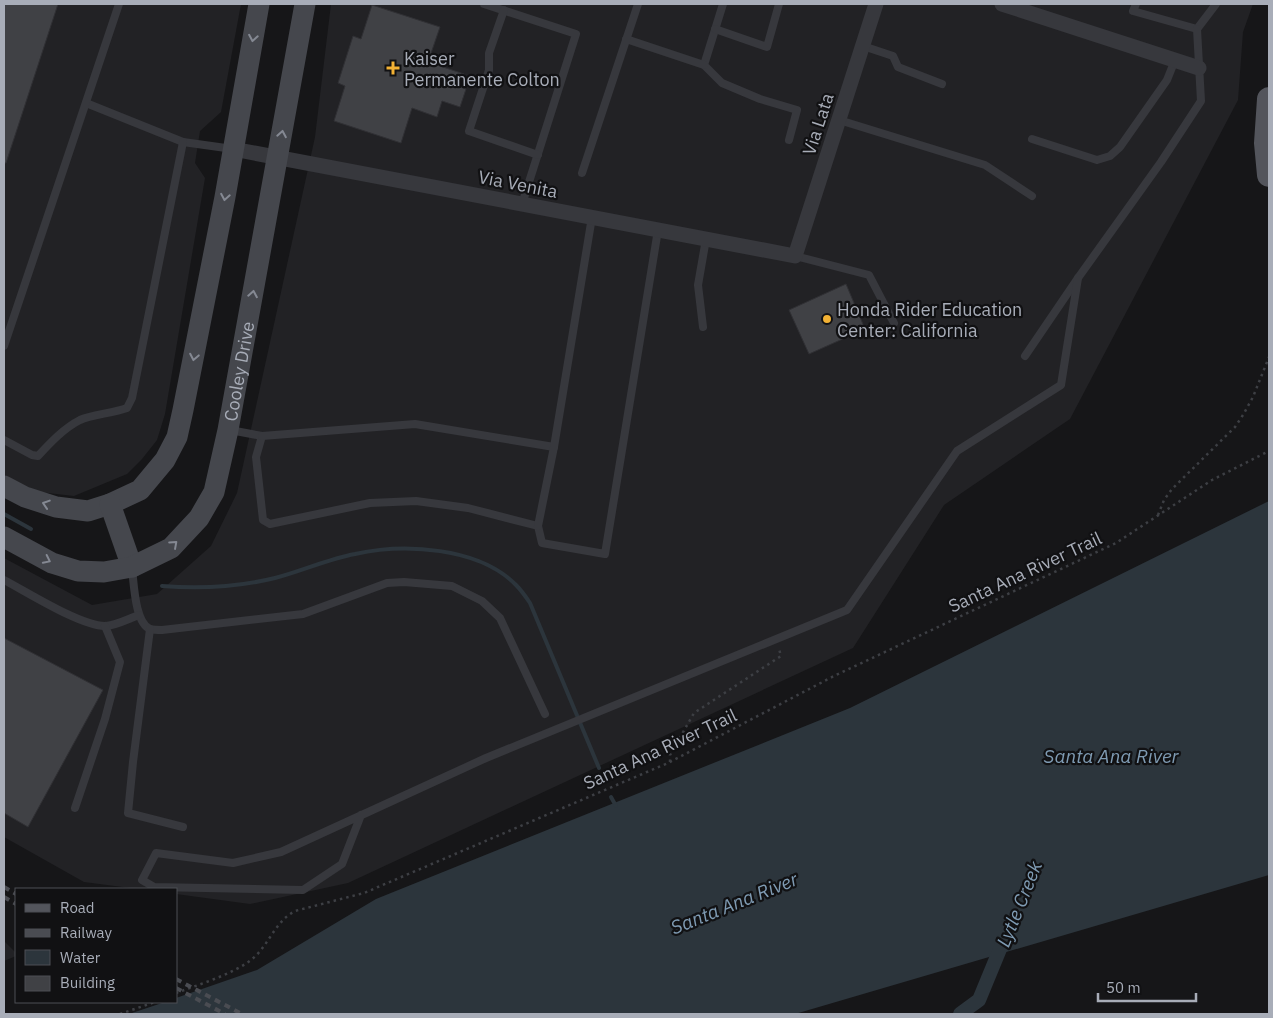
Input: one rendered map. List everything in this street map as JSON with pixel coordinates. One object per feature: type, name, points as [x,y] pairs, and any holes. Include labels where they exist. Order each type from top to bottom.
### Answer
[{"type":"main road","points":[[1269,99],[1266,143],[1269,175]]},
{"type":"street","points":[[4,486],[25,497],[56,507],[88,511],[110,504],[140,490],[165,460],[177,438],[225,198],[259,4]]},
{"type":"street","name":"Cooley Drive","points":[[4,537],[52,563],[78,571],[104,572],[132,567],[172,548],[199,518],[214,492],[228,430],[305,4]]},
{"type":"street","name":"Via Lata","points":[[795,256],[876,4]]},
{"type":"street","points":[[1002,4],[1199,68]]},
{"type":"street","name":"Via Venita","points":[[233,149],[795,256]]},
{"type":"street","points":[[110,504],[132,567]]},
{"type":"lane","points":[[4,346],[119,4]]},
{"type":"lane","points":[[484,4],[576,34],[522,204]]},
{"type":"lane","points":[[582,173],[638,4]]},
{"type":"lane","points":[[704,64],[723,4]]},
{"type":"lane","points":[[715,29],[767,47],[779,4]]},
{"type":"lane","points":[[1136,4],[1134,11],[1197,29]]},
{"type":"lane","points":[[1025,356],[1161,162],[1201,101],[1197,29],[1216,4]]},
{"type":"lane","points":[[504,10],[489,53],[489,70],[469,131],[538,155]]},
{"type":"lane","points":[[626,39],[704,64],[722,83],[760,99],[797,110],[789,140]]},
{"type":"lane","points":[[863,46],[893,56],[898,67],[942,84]]},
{"type":"lane","points":[[1032,139],[1097,160],[1110,156],[1120,147],[1167,80],[1175,60]]},
{"type":"lane","points":[[86,103],[183,142],[233,149]]},
{"type":"lane","points":[[839,120],[985,165],[1032,196]]},
{"type":"lane","points":[[4,440],[32,456],[38,456],[53,440],[81,420],[114,413],[126,408],[132,398],[183,142]]},
{"type":"lane","points":[[592,217],[554,447],[538,526],[542,543],[605,554],[658,230]]},
{"type":"lane","points":[[703,327],[698,285],[706,239]]},
{"type":"lane","points":[[795,256],[868,274],[894,323]]},
{"type":"lane","points":[[361,816],[342,864],[303,890],[154,887],[142,880],[156,853],[234,863],[281,852],[486,758],[847,610],[957,451],[1061,385],[1078,278]]},
{"type":"lane","points":[[228,430],[262,436],[415,424],[554,447]]},
{"type":"lane","points":[[262,436],[256,457],[263,520],[270,524],[370,503],[416,501],[468,508],[538,526]]},
{"type":"lane","points":[[132,567],[139,615],[142,623],[150,629],[162,630],[303,614],[387,583],[404,582],[452,586],[482,601],[500,618],[545,714]]},
{"type":"lane","points":[[4,580],[83,622],[105,626],[139,615]]},
{"type":"lane","points":[[75,808],[105,719],[120,662],[105,626]]},
{"type":"lane","points":[[150,629],[128,813],[183,827]]},
{"type":"path","name":"Santa Ana River Trail","points":[[1158,515],[1164,500],[1172,489],[1235,427],[1253,397],[1269,357]]},
{"type":"path","name":"Santa Ana River Trail","points":[[178,992],[238,968],[252,960],[280,921],[295,911],[364,893],[670,762],[834,676],[1116,543],[1212,480],[1269,451]]},
{"type":"path","points":[[670,762],[670,755],[694,713],[781,656],[776,642]]},
{"type":"path","points":[[120,1014],[152,1003]]},
{"type":"shaded area","points":[[4,4],[241,4],[221,112],[200,131],[195,163],[205,178],[165,414],[157,440],[127,474],[74,496],[39,492],[4,476]]},
{"type":"shaded area","points":[[331,4],[1253,4],[1243,32],[1238,100],[1070,419],[944,505],[853,648],[348,883],[250,904],[178,894],[178,888],[130,888],[84,882],[4,837],[4,558],[92,605],[157,594],[211,546],[237,493],[315,137]]},
{"type":"shaded area","points":[[4,941],[15,952],[15,956],[4,961]]},
{"type":"water","name":"Santa Ana River","points":[[1269,501],[1269,875],[795,1014],[129,1014],[162,1003],[178,1003],[178,997],[257,970],[376,899],[850,708]]},
{"type":"building","points":[[4,4],[58,4],[6,163],[4,163]]},
{"type":"building","name":"Kaiser Permanente Colton","points":[[372,5],[440,27],[428,62],[464,74],[460,87],[466,89],[460,107],[442,101],[437,117],[412,108],[401,143],[334,121],[345,86],[338,83],[353,36],[361,39]]},
{"type":"building","name":"Honda Rider Education Center: California","points":[[846,284],[865,329],[809,354],[789,310]]},
{"type":"building","points":[[4,638],[103,690],[28,827],[4,813]]},
{"type":"waterway","points":[[4,514],[31,529]]},
{"type":"waterway","points":[[162,586],[205,587],[247,583],[275,578],[345,556],[396,549],[440,551],[482,563],[500,572],[516,585],[530,603],[599,768]]},
{"type":"waterway","points":[[611,797],[616,806]]},
{"type":"waterway","name":"Lytle Creek","points":[[960,1014],[979,1000],[1005,937]]},
{"type":"railway","points":[[4,887],[15,893]]},
{"type":"railway","points":[[4,897],[15,903]]},
{"type":"railway","points":[[178,980],[242,1014]]},
{"type":"railway","points":[[178,989],[225,1014]]},
{"type":"place","name":"Kaiser Permanente Colton","points":[[393,68]]},
{"type":"place","name":"Honda Rider Education Center: California","points":[[827,319]]}]
